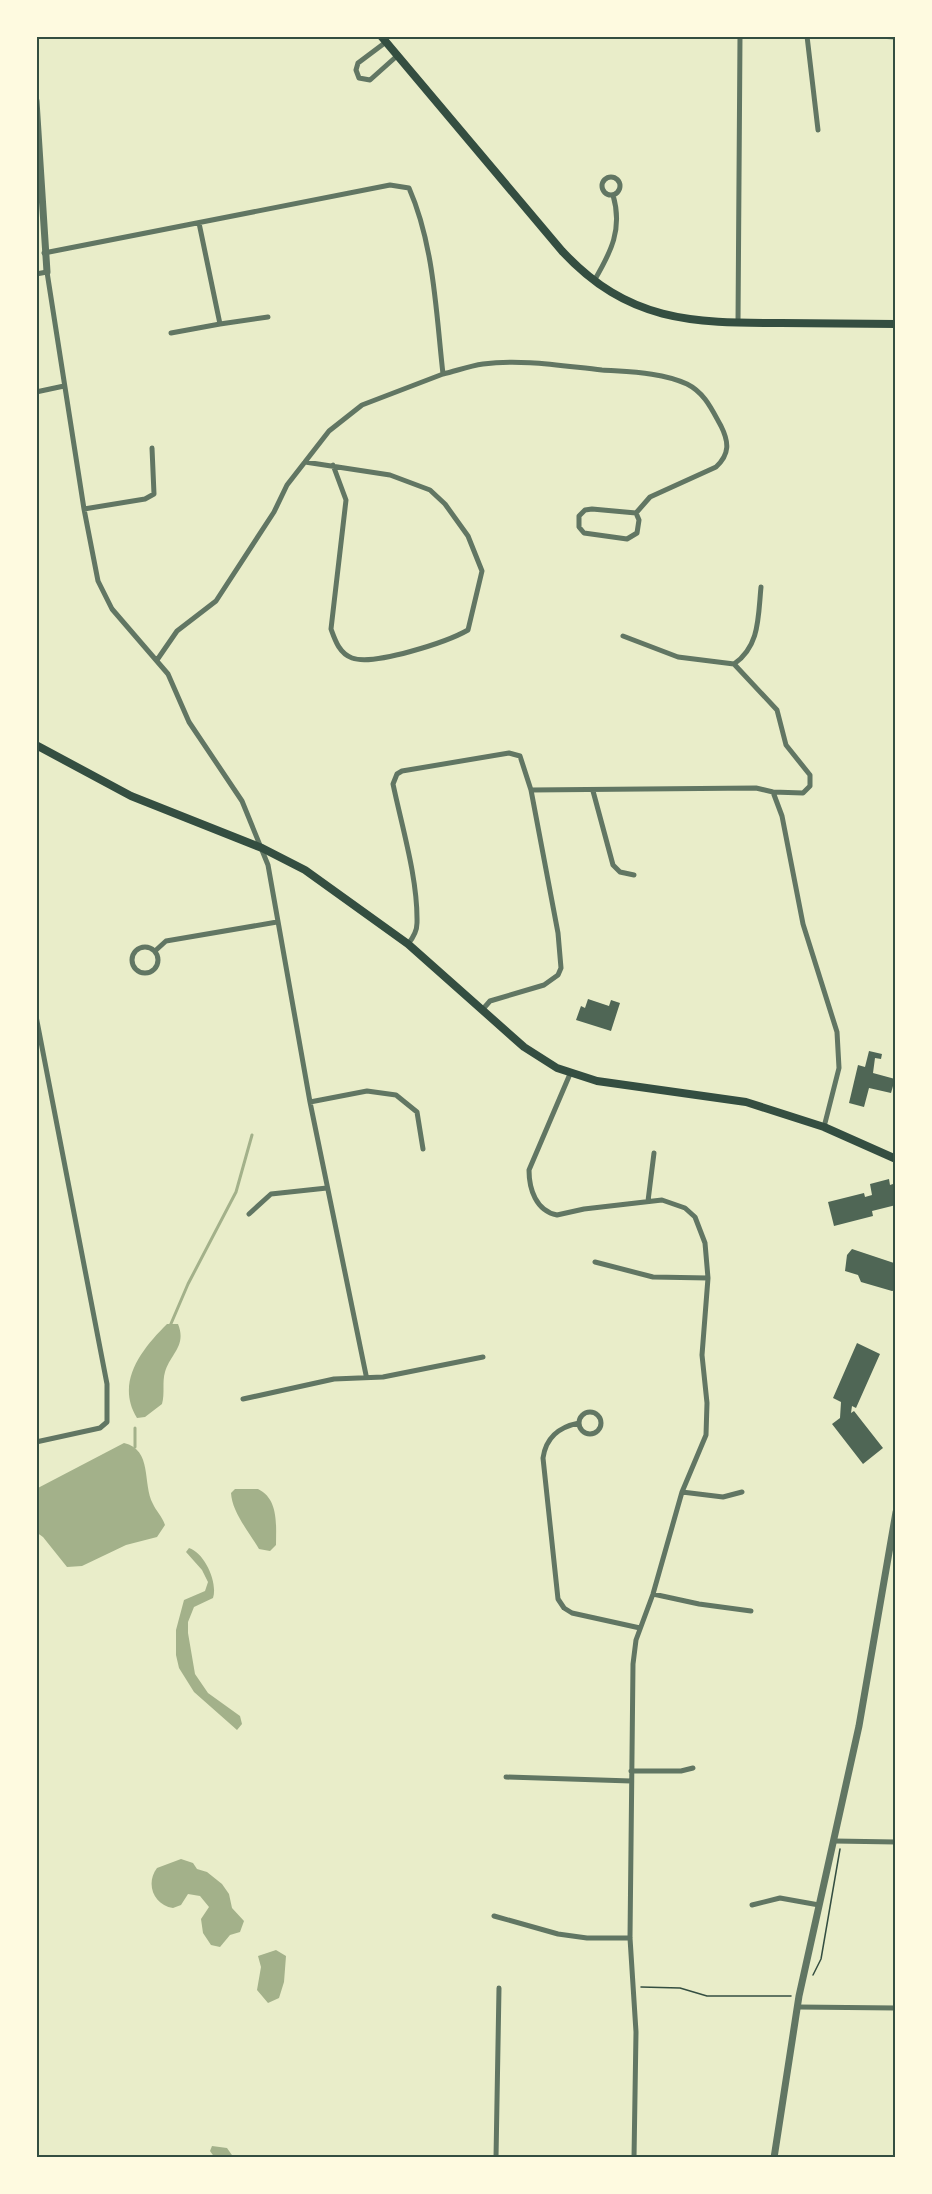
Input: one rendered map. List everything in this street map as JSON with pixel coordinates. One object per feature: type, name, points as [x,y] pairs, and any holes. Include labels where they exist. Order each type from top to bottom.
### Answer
[{"type":"main road","points":[[384,39],[562,252],[594,281],[627,301],[663,315],[704,322],[896,324]]},
{"type":"main road","points":[[36,745],[131,796],[262,848],[326,884],[408,944],[534,1054],[570,1074],[597,1081],[746,1102],[824,1127],[896,1159]]},
{"type":"street","points":[[738,323],[740,36]]},
{"type":"street","points":[[807,36],[818,130]]},
{"type":"street","points":[[878,36],[896,37]]},
{"type":"street","points":[[384,39],[358,63],[356,70],[359,78],[370,80],[398,55]]},
{"type":"street","points":[[36,102],[44,253],[84,509],[98,582],[104,597],[119,618],[168,674],[189,722],[242,801],[268,865],[310,1102],[366,1375]]},
{"type":"street","points":[[44,253],[349,192],[390,185],[409,188],[418,208],[433,275],[443,374]]},
{"type":"street","points":[[594,281],[615,243],[618,210],[613,195]]},
{"type":"street","points":[[199,223],[220,324]]},
{"type":"street","points":[[36,274],[47,272]]},
{"type":"street","points":[[171,333],[268,317]]},
{"type":"street","points":[[157,660],[177,631],[216,601],[274,512],[287,485],[329,431],[362,405],[443,374],[482,364],[510,362],[572,366],[669,378],[687,385],[706,400],[724,434],[728,448],[725,459],[716,466],[650,497],[636,513]]},
{"type":"street","points":[[36,392],[64,386]]},
{"type":"street","points":[[84,509],[146,499],[154,494],[152,448]]},
{"type":"street","points":[[305,462],[333,465],[390,475],[430,490],[446,504],[468,536],[482,571],[468,630],[412,651],[367,660],[351,657],[337,646],[331,629],[346,500],[333,465]]},
{"type":"street","points":[[585,510],[636,513],[639,520],[637,533],[627,539],[589,535],[579,527],[579,516],[585,510]]},
{"type":"street","points":[[734,664],[753,646],[761,587]]},
{"type":"street","points":[[531,790],[756,788],[773,792],[803,793],[810,786],[810,775],[786,745],[777,710],[734,664],[678,657],[623,636]]},
{"type":"street","points":[[408,944],[417,924],[411,874],[393,784],[397,774],[402,771],[509,753],[520,756],[531,790],[558,933],[561,968],[558,975],[544,985],[490,1001],[483,1009]]},
{"type":"street","points":[[593,791],[613,865],[620,872],[634,875]]},
{"type":"street","points":[[773,792],[782,816],[803,924],[837,1032],[839,1068],[824,1127]]},
{"type":"street","points":[[155,951],[166,941],[277,922]]},
{"type":"street","points":[[147,947],[155,951],[159,958],[155,970],[143,973],[136,969],[132,956],[138,949],[147,947]]},
{"type":"street","points":[[36,1016],[107,1384],[107,1422],[87,1432],[36,1442]]},
{"type":"street","points":[[570,1074],[529,1170],[529,1182],[538,1202],[550,1214],[557,1215],[648,1201],[673,1203],[685,1208],[694,1217],[705,1243],[708,1278],[702,1355],[707,1423],[702,1445],[682,1492],[653,1594],[640,1628],[633,1664],[630,1938],[636,2032],[634,2158]]},
{"type":"street","points":[[310,1102],[366,1092],[396,1095],[417,1112],[423,1149]]},
{"type":"street","points":[[648,1201],[654,1153]]},
{"type":"street","points":[[249,1214],[271,1194],[327,1188]]},
{"type":"street","points":[[595,1262],[653,1277],[708,1278]]},
{"type":"street","points":[[243,1399],[286,1388],[366,1375],[383,1377],[483,1357]]},
{"type":"street","points":[[579,1423],[584,1432],[588,1433],[597,1430],[600,1421],[595,1413],[582,1415],[579,1423],[556,1432],[545,1448],[543,1458],[558,1599],[564,1608],[572,1613],[640,1628]]},
{"type":"street","points":[[682,1492],[723,1497],[742,1492]]},
{"type":"street","points":[[774,2158],[799,1996],[860,1726],[896,1512]]},
{"type":"street","points":[[653,1594],[699,1604],[751,1611]]},
{"type":"street","points":[[631,1771],[681,1771],[693,1768]]},
{"type":"street","points":[[506,1777],[632,1781]]},
{"type":"street","points":[[834,1841],[896,1842]]},
{"type":"street","points":[[752,1905],[780,1899],[819,1905]]},
{"type":"street","points":[[494,1916],[558,1934],[587,1938],[630,1938]]},
{"type":"street","points":[[496,2158],[499,1988]]},
{"type":"street","points":[[798,2007],[896,2008]]},
{"type":"path","points":[[821,1959],[841,1851]]},
{"type":"path","points":[[632,1986],[681,1988],[707,1996],[799,1996]]},
{"type":"shaded area","points":[[167,1324],[178,1324],[180,1338],[177,1350],[165,1372],[162,1404],[145,1417],[137,1418],[131,1405],[130,1379],[141,1355]]},
{"type":"shaded area","points":[[124,1443],[133,1447],[143,1460],[150,1496],[165,1525],[157,1537],[126,1545],[82,1566],[67,1567],[43,1537],[36,1532],[36,1489]]},
{"type":"shaded area","points":[[235,1489],[258,1489],[270,1499],[275,1514],[276,1545],[270,1551],[259,1549],[242,1522],[232,1500],[231,1493]]},
{"type":"shaded area","points":[[189,1548],[205,1562],[214,1585],[213,1598],[194,1607],[188,1622],[195,1674],[208,1693],[240,1716],[242,1724],[237,1730],[194,1692],[179,1668],[176,1655],[176,1630],[184,1600],[205,1591],[208,1582],[202,1570],[186,1552]]},
{"type":"shaded area","points":[[181,1859],[193,1863],[197,1869],[207,1872],[222,1884],[229,1894],[232,1908],[244,1921],[240,1932],[230,1935],[220,1947],[211,1945],[203,1933],[201,1919],[209,1907],[200,1896],[188,1894],[181,1905],[173,1908],[161,1903],[153,1893],[153,1874],[157,1868]]},
{"type":"shaded area","points":[[276,1950],[286,1956],[284,1982],[279,1998],[268,2003],[257,1990],[261,1967],[258,1956]]},
{"type":"shaded area","points":[[212,2146],[227,2148],[234,2158],[215,2158],[210,2151]]},
{"type":"building","points":[[588,999],[609,1006],[611,1000],[620,1003],[611,1031],[576,1020],[581,1006],[585,1008]]},
{"type":"building","points":[[869,1051],[882,1054],[881,1059],[875,1058],[873,1073],[895,1079],[891,1093],[869,1088],[864,1107],[849,1103],[858,1065],[865,1067]]},
{"type":"building","points":[[889,1179],[890,1185],[896,1183],[896,1205],[872,1211],[873,1216],[834,1226],[828,1202],[864,1193],[865,1197],[872,1195],[870,1184]]},
{"type":"building","points":[[852,1249],[894,1263],[896,1252],[896,1290],[892,1291],[861,1282],[858,1275],[845,1271],[847,1255]]},
{"type":"building","points":[[857,1343],[880,1354],[856,1408],[852,1406],[851,1413],[854,1411],[883,1448],[863,1464],[832,1424],[840,1418],[841,1402],[833,1398]]},
{"type":"waterway","points":[[170,1326],[188,1284],[236,1192],[252,1135]]},
{"type":"waterway","points":[[135,1428],[135,1447]]}]
